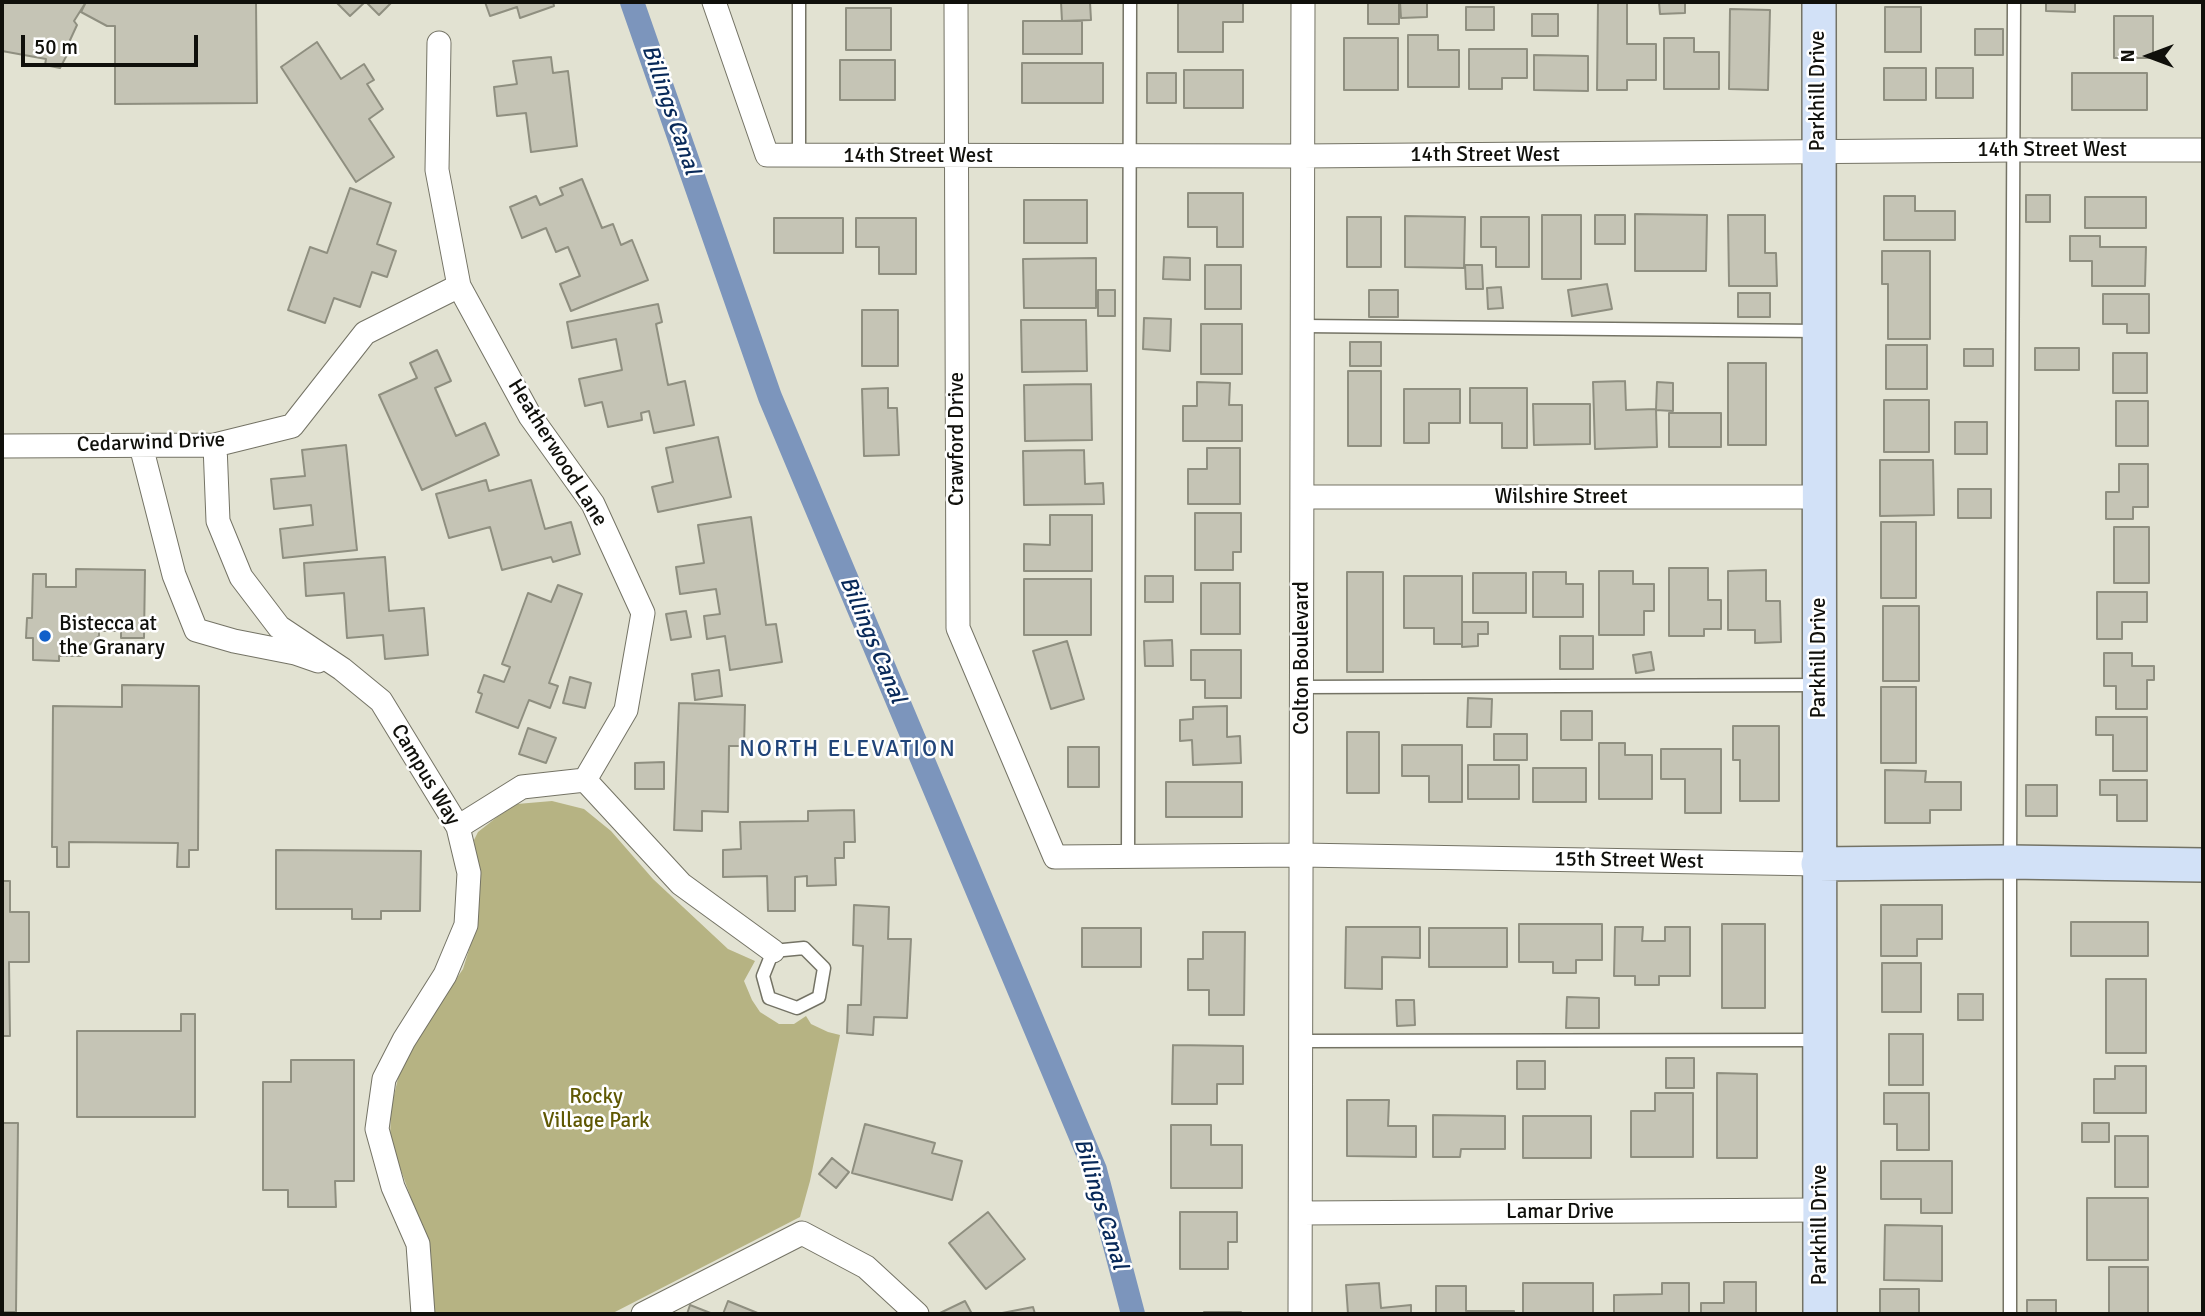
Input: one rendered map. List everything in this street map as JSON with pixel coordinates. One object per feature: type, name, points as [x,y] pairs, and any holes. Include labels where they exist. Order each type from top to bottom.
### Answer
[{"type":"street","name":"14th Street West","points":[[714,2],[767,155],[1302,156],[2203,150]]},
{"type":"street","name":"Crawford Drive","points":[[956,2],[958,628],[1055,857]]},
{"type":"street","name":"Colton Boulevard","points":[[1300,1314],[1303,2]]},
{"type":"street","name":"Parkhill Drive","points":[[1819,2],[1820,1314]]},
{"type":"street","points":[[439,43],[437,170],[459,286]]},
{"type":"street","name":"Cedarwind Drive","points":[[2,446],[215,445],[292,426],[365,333],[459,286]]},
{"type":"street","name":"Heatherwood Lane","points":[[459,286],[530,416],[593,504],[643,613],[626,710],[585,780]]},
{"type":"street","name":"Campus Way","points":[[215,445],[218,521],[241,577],[279,626],[342,669],[381,701],[458,827],[468,873],[466,925],[445,975],[404,1040],[384,1079],[377,1129],[393,1187],[418,1244],[423,1314]]},
{"type":"street","points":[[141,446],[174,575],[196,630],[234,641],[295,653],[342,669]]},
{"type":"street","name":"Wilshire Street","points":[[1302,497],[1820,497]]},
{"type":"street","points":[[458,827],[522,787],[585,780],[681,884],[772,951]]},
{"type":"street","name":"15th Street West","points":[[1055,857],[1301,855],[1818,864],[2010,862],[2203,865]]},
{"type":"street","name":"Lamar Drive","points":[[1301,1213],[1820,1210]]},
{"type":"street","points":[[643,1314],[802,1233],[866,1267],[917,1314]]},
{"type":"lane","points":[[799,2],[799,155]]},
{"type":"lane","points":[[1128,857],[1130,2]]},
{"type":"lane","points":[[2010,1314],[2014,2]]},
{"type":"lane","points":[[1303,326],[1819,331]]},
{"type":"lane","points":[[1302,687],[1820,685]]},
{"type":"lane","points":[[804,948],[824,968],[819,997],[797,1008],[769,998],[763,976],[772,951],[804,948]]},
{"type":"lane","points":[[1301,1041],[1820,1040]]},
{"type":"green space","name":"Rocky Village Park","points":[[552,801],[584,809],[611,831],[653,879],[728,949],[755,961],[744,981],[760,1012],[779,1024],[794,1024],[806,1016],[811,1024],[840,1035],[810,1181],[800,1217],[611,1314],[434,1314],[427,1255],[411,1198],[390,1140],[391,1108],[400,1070],[428,1020],[463,969],[477,924],[478,884],[474,840],[478,832],[517,804]]},
{"type":"building","points":[[2,2],[86,2],[74,21],[77,25],[60,68],[45,65],[46,59],[2,51]]},
{"type":"building","points":[[86,2],[256,2],[257,103],[115,104],[115,26],[107,26],[81,12]]},
{"type":"building","points":[[336,2],[365,2],[350,16]]},
{"type":"building","points":[[366,2],[392,2],[379,15]]},
{"type":"building","points":[[485,2],[553,2],[554,6],[520,18],[517,7],[490,16]]},
{"type":"building","points":[[1061,2],[1090,2],[1091,20],[1062,21]]},
{"type":"building","points":[[1178,2],[1243,2],[1243,22],[1223,22],[1223,52],[1178,52]]},
{"type":"building","points":[[1368,2],[1399,2],[1399,24],[1368,24]]},
{"type":"building","points":[[1400,2],[1427,2],[1427,17],[1401,18]]},
{"type":"building","points":[[1598,2],[1627,2],[1627,44],[1656,44],[1656,80],[1627,80],[1627,90],[1597,90]]},
{"type":"building","points":[[1659,2],[1685,2],[1685,13],[1660,14]]},
{"type":"building","points":[[2046,2],[2075,2],[2075,12],[2046,11]]},
{"type":"building","points":[[1466,7],[1494,7],[1494,30],[1466,30]]},
{"type":"building","points":[[1885,7],[1921,7],[1921,52],[1885,52]]},
{"type":"building","points":[[846,8],[891,8],[891,50],[846,50]]},
{"type":"building","points":[[1730,9],[1770,10],[1768,90],[1729,89]]},
{"type":"building","points":[[1532,14],[1558,14],[1558,36],[1532,36]]},
{"type":"building","points":[[2114,16],[2153,16],[2153,58],[2114,58]]},
{"type":"building","points":[[1023,21],[1082,21],[1082,54],[1023,54]]},
{"type":"building","points":[[1975,29],[2003,29],[2003,55],[1975,55]]},
{"type":"building","points":[[1408,35],[1438,35],[1438,50],[1459,50],[1459,87],[1408,87]]},
{"type":"building","points":[[1344,38],[1398,38],[1398,90],[1344,90]]},
{"type":"building","points":[[1664,38],[1694,38],[1694,52],[1719,52],[1719,89],[1664,89]]},
{"type":"building","points":[[317,42],[341,79],[364,64],[374,80],[367,84],[383,109],[369,119],[394,157],[356,182],[281,67]]},
{"type":"building","points":[[1469,49],[1527,49],[1527,78],[1502,78],[1502,89],[1469,89]]},
{"type":"building","points":[[1534,55],[1588,56],[1588,91],[1534,90]]},
{"type":"building","points":[[551,57],[553,73],[568,71],[577,146],[531,152],[526,113],[497,116],[494,87],[517,84],[513,61]]},
{"type":"building","points":[[840,60],[895,60],[895,100],[840,100]]},
{"type":"building","points":[[1022,63],[1103,63],[1103,103],[1022,103]]},
{"type":"building","points":[[1884,68],[1926,68],[1926,100],[1884,100]]},
{"type":"building","points":[[1936,68],[1973,68],[1973,98],[1936,98]]},
{"type":"building","points":[[1184,70],[1243,70],[1243,108],[1184,108]]},
{"type":"building","points":[[1147,73],[1176,73],[1176,103],[1147,103]]},
{"type":"building","points":[[2072,73],[2147,73],[2147,110],[2072,110]]},
{"type":"building","points":[[582,179],[602,228],[613,224],[621,245],[632,240],[648,280],[571,311],[560,284],[580,276],[568,247],[556,252],[546,228],[522,238],[510,207],[536,196],[540,205],[563,195],[560,188]]},
{"type":"building","points":[[350,188],[391,203],[377,244],[396,251],[387,277],[372,272],[360,307],[334,298],[325,323],[288,310],[310,247],[327,253]]},
{"type":"building","points":[[1188,193],[1243,193],[1243,247],[1217,247],[1217,227],[1188,227]]},
{"type":"building","points":[[2026,195],[2050,195],[2050,222],[2026,222]]},
{"type":"building","points":[[1884,196],[1915,196],[1915,211],[1955,211],[1955,240],[1884,240]]},
{"type":"building","points":[[2085,197],[2146,197],[2146,228],[2085,228]]},
{"type":"building","points":[[1024,200],[1087,200],[1087,243],[1024,243]]},
{"type":"building","points":[[1635,214],[1707,215],[1706,271],[1635,271]]},
{"type":"building","points":[[1542,215],[1581,215],[1581,279],[1542,279]]},
{"type":"building","points":[[1595,215],[1625,215],[1625,244],[1595,244]]},
{"type":"building","points":[[1728,215],[1765,215],[1765,253],[1776,253],[1777,286],[1729,286]]},
{"type":"building","points":[[1405,216],[1465,217],[1464,268],[1405,267]]},
{"type":"building","points":[[1347,217],[1381,217],[1381,267],[1347,267]]},
{"type":"building","points":[[1481,217],[1529,217],[1529,267],[1496,267],[1496,247],[1481,247]]},
{"type":"building","points":[[774,218],[843,218],[843,253],[774,253]]},
{"type":"building","points":[[856,218],[916,218],[916,274],[879,274],[879,247],[856,247]]},
{"type":"building","points":[[2070,236],[2100,236],[2100,247],[2146,247],[2145,286],[2092,286],[2092,261],[2070,261]]},
{"type":"building","points":[[1882,251],[1930,251],[1930,339],[1888,339],[1888,284],[1882,284]]},
{"type":"building","points":[[1164,257],[1190,258],[1190,280],[1163,279]]},
{"type":"building","points":[[1096,258],[1096,308],[1024,308],[1023,259]]},
{"type":"building","points":[[1205,265],[1241,265],[1241,309],[1205,309]]},
{"type":"building","points":[[1465,265],[1482,265],[1483,289],[1466,289]]},
{"type":"building","points":[[1607,284],[1612,309],[1572,316],[1568,290]]},
{"type":"building","points":[[1501,287],[1503,308],[1488,309],[1487,288]]},
{"type":"building","points":[[1098,290],[1115,290],[1115,316],[1098,316]]},
{"type":"building","points":[[1369,290],[1398,290],[1398,317],[1369,317]]},
{"type":"building","points":[[1738,293],[1770,293],[1770,317],[1738,317]]},
{"type":"building","points":[[2103,294],[2149,294],[2149,333],[2127,333],[2127,324],[2103,324]]},
{"type":"building","points":[[658,304],[662,322],[656,324],[668,385],[685,381],[694,425],[654,433],[649,411],[641,413],[642,420],[608,427],[602,402],[585,406],[579,379],[622,370],[616,339],[572,348],[567,322]]},
{"type":"building","points":[[862,310],[898,310],[898,366],[862,366]]},
{"type":"building","points":[[1144,318],[1171,319],[1170,351],[1143,349]]},
{"type":"building","points":[[1021,320],[1086,320],[1087,371],[1022,372]]},
{"type":"building","points":[[1201,324],[1242,324],[1242,374],[1201,374]]},
{"type":"building","points":[[1350,342],[1381,342],[1381,366],[1350,366]]},
{"type":"building","points":[[1886,345],[1927,345],[1927,389],[1886,389]]},
{"type":"building","points":[[2035,348],[2079,348],[2079,370],[2035,370]]},
{"type":"building","points":[[1964,349],[1993,349],[1993,366],[1964,366]]},
{"type":"building","points":[[437,350],[451,381],[435,388],[456,436],[485,423],[499,455],[422,490],[379,395],[417,378],[410,363]]},
{"type":"building","points":[[2113,353],[2147,353],[2147,393],[2113,393]]},
{"type":"building","points":[[1728,363],[1766,363],[1766,445],[1728,445]]},
{"type":"building","points":[[1348,371],[1381,371],[1381,446],[1348,446]]},
{"type":"building","points":[[1625,381],[1626,410],[1656,409],[1657,447],[1595,449],[1593,382]]},
{"type":"building","points":[[1197,382],[1230,383],[1229,405],[1242,405],[1242,441],[1183,441],[1183,406],[1197,406]]},
{"type":"building","points":[[1657,382],[1673,383],[1673,411],[1656,410]]},
{"type":"building","points":[[1091,384],[1092,440],[1025,441],[1024,385]]},
{"type":"building","points":[[888,388],[888,408],[897,408],[899,455],[864,456],[862,389]]},
{"type":"building","points":[[1470,388],[1527,388],[1527,448],[1502,448],[1502,423],[1470,423]]},
{"type":"building","points":[[1404,389],[1460,389],[1460,423],[1429,423],[1429,443],[1404,443]]},
{"type":"building","points":[[1884,400],[1929,400],[1929,452],[1884,452]]},
{"type":"building","points":[[2116,401],[2148,401],[2148,446],[2116,446]]},
{"type":"building","points":[[1533,404],[1590,404],[1590,444],[1534,445]]},
{"type":"building","points":[[1669,413],[1721,413],[1721,447],[1669,447]]},
{"type":"building","points":[[1955,422],[1987,422],[1987,454],[1955,454]]},
{"type":"building","points":[[718,437],[731,497],[658,512],[652,487],[673,482],[666,448]]},
{"type":"building","points":[[346,445],[357,550],[283,558],[280,529],[313,525],[311,505],[274,509],[271,479],[305,476],[302,450]]},
{"type":"building","points":[[1207,448],[1240,448],[1240,504],[1188,504],[1188,469],[1207,469]]},
{"type":"building","points":[[1084,450],[1085,484],[1103,483],[1104,504],[1024,505],[1023,451]]},
{"type":"building","points":[[1880,460],[1933,460],[1934,515],[1880,516]]},
{"type":"building","points":[[2119,464],[2148,464],[2148,507],[2133,507],[2133,519],[2106,519],[2106,492],[2119,492]]},
{"type":"building","points":[[486,480],[489,491],[531,480],[545,529],[571,522],[580,554],[553,562],[551,557],[502,570],[490,527],[449,538],[436,494]]},
{"type":"building","points":[[1958,489],[1991,489],[1991,518],[1958,518]]},
{"type":"building","points":[[1195,513],[1241,513],[1241,552],[1233,552],[1233,570],[1195,570]]},
{"type":"building","points":[[1050,515],[1092,515],[1092,571],[1024,571],[1024,544],[1050,545]]},
{"type":"building","points":[[751,517],[766,625],[776,624],[782,662],[730,670],[725,636],[707,639],[704,616],[720,614],[716,589],[680,594],[676,567],[704,563],[698,525]]},
{"type":"building","points":[[1881,522],[1916,522],[1916,598],[1881,598]]},
{"type":"building","points":[[2114,527],[2149,527],[2149,583],[2114,583]]},
{"type":"building","points":[[385,557],[389,611],[424,608],[428,655],[385,659],[383,635],[347,638],[344,593],[306,596],[304,563]]},
{"type":"building","points":[[1669,568],[1708,568],[1708,600],[1721,600],[1721,629],[1704,629],[1704,636],[1669,636]]},
{"type":"building","points":[[76,569],[145,570],[144,638],[121,638],[121,631],[99,631],[99,636],[86,648],[82,656],[59,656],[59,661],[33,660],[33,638],[26,638],[27,618],[32,618],[33,574],[46,574],[46,587],[76,587]]},
{"type":"building","points":[[1766,570],[1766,601],[1780,601],[1781,642],[1755,643],[1755,630],[1728,630],[1728,571]]},
{"type":"building","points":[[1599,571],[1633,571],[1633,584],[1654,584],[1654,611],[1644,611],[1644,635],[1599,635]]},
{"type":"building","points":[[1347,572],[1383,572],[1383,672],[1347,672]]},
{"type":"building","points":[[1533,572],[1566,572],[1566,584],[1583,584],[1583,617],[1533,617]]},
{"type":"building","points":[[1473,573],[1526,573],[1526,613],[1473,613]]},
{"type":"building","points":[[1145,576],[1173,576],[1173,602],[1145,602]]},
{"type":"building","points":[[1404,576],[1462,576],[1462,644],[1434,644],[1434,628],[1404,628]]},
{"type":"building","points":[[1024,579],[1091,579],[1091,635],[1024,635]]},
{"type":"building","points":[[1201,583],[1240,583],[1240,634],[1201,634]]},
{"type":"building","points":[[558,585],[582,594],[549,683],[558,686],[550,708],[529,700],[518,728],[476,712],[482,694],[478,692],[484,675],[504,682],[510,667],[502,664],[528,593],[551,602]]},
{"type":"building","points":[[2097,592],[2147,592],[2147,622],[2122,622],[2122,639],[2097,639]]},
{"type":"building","points":[[1883,606],[1919,606],[1919,681],[1883,681]]},
{"type":"building","points":[[686,611],[691,637],[671,640],[666,614]]},
{"type":"building","points":[[1462,622],[1488,622],[1488,634],[1478,634],[1478,646],[1462,647]]},
{"type":"building","points":[[1560,636],[1593,636],[1593,669],[1560,669]]},
{"type":"building","points":[[1172,640],[1173,666],[1145,666],[1144,641]]},
{"type":"building","points":[[1067,641],[1084,699],[1051,709],[1033,651]]},
{"type":"building","points":[[1191,650],[1241,650],[1241,698],[1205,698],[1205,680],[1191,680]]},
{"type":"building","points":[[1651,652],[1654,670],[1636,673],[1633,655]]},
{"type":"building","points":[[2104,653],[2132,653],[2132,666],[2154,666],[2154,680],[2147,680],[2147,709],[2116,709],[2116,686],[2104,686]]},
{"type":"building","points":[[719,670],[722,696],[695,700],[692,674]]},
{"type":"building","points":[[570,677],[591,683],[585,708],[563,703]]},
{"type":"building","points":[[122,685],[199,686],[198,850],[189,850],[189,867],[177,867],[178,843],[69,842],[69,867],[57,867],[57,847],[52,847],[53,706],[122,707]]},
{"type":"building","points":[[1881,687],[1916,687],[1916,763],[1881,763]]},
{"type":"building","points":[[1468,698],[1492,699],[1491,727],[1467,727]]},
{"type":"building","points":[[679,703],[745,705],[744,746],[729,746],[728,812],[702,811],[702,831],[674,830]]},
{"type":"building","points":[[1227,706],[1227,737],[1240,736],[1241,763],[1193,765],[1192,740],[1180,741],[1180,720],[1193,719],[1193,707]]},
{"type":"building","points":[[1561,711],[1592,711],[1592,740],[1561,740]]},
{"type":"building","points":[[2096,717],[2147,717],[2147,771],[2113,771],[2113,735],[2096,735]]},
{"type":"building","points":[[1733,726],[1779,726],[1779,801],[1740,801],[1740,760],[1733,760]]},
{"type":"building","points":[[528,728],[556,738],[546,763],[519,754]]},
{"type":"building","points":[[1347,732],[1379,732],[1379,793],[1347,793]]},
{"type":"building","points":[[1494,734],[1527,734],[1527,760],[1494,760]]},
{"type":"building","points":[[1599,743],[1625,743],[1625,755],[1652,755],[1652,799],[1599,799]]},
{"type":"building","points":[[1402,745],[1462,745],[1462,802],[1429,802],[1429,776],[1402,776]]},
{"type":"building","points":[[1068,747],[1099,747],[1099,787],[1068,787]]},
{"type":"building","points":[[1661,749],[1721,749],[1721,813],[1685,813],[1685,779],[1661,779]]},
{"type":"building","points":[[664,762],[664,789],[635,789],[635,763]]},
{"type":"building","points":[[1468,765],[1519,765],[1519,799],[1468,799]]},
{"type":"building","points":[[1533,768],[1586,768],[1586,802],[1533,802]]},
{"type":"building","points":[[1885,770],[1926,771],[1925,782],[1961,782],[1961,810],[1930,810],[1930,823],[1885,823]]},
{"type":"building","points":[[2100,780],[2147,780],[2147,821],[2117,821],[2117,795],[2100,795]]},
{"type":"building","points":[[1166,782],[1242,782],[1242,817],[1166,817]]},
{"type":"building","points":[[2026,785],[2057,785],[2057,816],[2026,816]]},
{"type":"building","points":[[854,810],[855,842],[844,842],[844,858],[835,858],[836,885],[807,886],[807,876],[795,877],[795,911],[768,911],[767,876],[723,877],[723,850],[741,849],[740,822],[808,821],[808,811]]},
{"type":"building","points":[[276,850],[421,851],[420,911],[381,911],[381,919],[352,919],[352,909],[276,909]]},
{"type":"building","points":[[2,881],[10,881],[10,912],[29,912],[29,962],[9,962],[10,1036],[2,1036]]},
{"type":"building","points":[[854,905],[889,907],[888,939],[911,939],[907,1018],[874,1017],[873,1035],[847,1033],[848,1005],[861,1005],[863,946],[853,945]]},
{"type":"building","points":[[1881,905],[1942,905],[1942,939],[1917,939],[1917,956],[1881,956]]},
{"type":"building","points":[[2071,922],[2148,922],[2148,956],[2071,956]]},
{"type":"building","points":[[1519,924],[1602,924],[1602,960],[1576,960],[1576,973],[1553,973],[1553,962],[1519,962]]},
{"type":"building","points":[[1722,924],[1765,924],[1765,1008],[1722,1008]]},
{"type":"building","points":[[1346,927],[1420,927],[1420,958],[1382,957],[1382,989],[1345,988]]},
{"type":"building","points":[[1615,927],[1643,927],[1642,941],[1665,941],[1665,927],[1690,927],[1690,976],[1659,976],[1659,985],[1635,985],[1635,976],[1614,976]]},
{"type":"building","points":[[1082,928],[1141,928],[1141,967],[1082,967]]},
{"type":"building","points":[[1429,928],[1507,928],[1507,967],[1429,967]]},
{"type":"building","points":[[1203,932],[1245,932],[1244,1015],[1209,1015],[1209,990],[1188,990],[1188,959],[1203,959]]},
{"type":"building","points":[[1882,963],[1921,963],[1921,1012],[1882,1012]]},
{"type":"building","points":[[2106,979],[2146,979],[2146,1053],[2106,1053]]},
{"type":"building","points":[[1958,994],[1983,994],[1983,1020],[1958,1020]]},
{"type":"building","points":[[1567,997],[1599,998],[1599,1028],[1566,1028]]},
{"type":"building","points":[[1396,1000],[1414,1000],[1415,1025],[1397,1026]]},
{"type":"building","points":[[181,1014],[195,1014],[195,1117],[77,1117],[77,1031],[181,1031]]},
{"type":"building","points":[[1889,1034],[1923,1034],[1923,1085],[1889,1085]]},
{"type":"building","points":[[1173,1045],[1243,1046],[1243,1084],[1217,1084],[1217,1104],[1172,1104]]},
{"type":"building","points":[[1666,1058],[1694,1058],[1694,1088],[1666,1088]]},
{"type":"building","points":[[291,1060],[354,1060],[354,1181],[335,1181],[336,1207],[288,1207],[288,1190],[263,1190],[263,1082],[291,1082]]},
{"type":"building","points":[[1517,1061],[1545,1061],[1545,1089],[1517,1089]]},
{"type":"building","points":[[2115,1066],[2146,1066],[2146,1113],[2094,1113],[2094,1079],[2115,1079]]},
{"type":"building","points":[[1717,1073],[1757,1074],[1757,1158],[1717,1158]]},
{"type":"building","points":[[1655,1093],[1693,1093],[1693,1157],[1631,1157],[1631,1111],[1655,1111]]},
{"type":"building","points":[[1884,1093],[1929,1093],[1929,1150],[1897,1150],[1897,1124],[1884,1124]]},
{"type":"building","points":[[1347,1100],[1389,1100],[1388,1126],[1416,1126],[1416,1157],[1347,1156]]},
{"type":"building","points":[[1433,1115],[1505,1116],[1505,1149],[1461,1149],[1460,1157],[1433,1157]]},
{"type":"building","points":[[1523,1116],[1591,1116],[1591,1158],[1523,1158]]},
{"type":"building","points":[[2,1123],[18,1123],[16,1312],[2,1312]]},
{"type":"building","points":[[2082,1123],[2109,1123],[2109,1142],[2082,1142]]},
{"type":"building","points":[[865,1124],[935,1143],[932,1153],[962,1161],[952,1200],[852,1173]]},
{"type":"building","points":[[1171,1125],[1211,1125],[1211,1145],[1242,1145],[1242,1188],[1171,1188]]},
{"type":"building","points":[[2115,1136],[2148,1136],[2148,1187],[2115,1187]]},
{"type":"building","points":[[832,1158],[849,1172],[836,1188],[819,1174]]},
{"type":"building","points":[[1881,1161],[1952,1161],[1952,1213],[1921,1213],[1921,1199],[1881,1199]]},
{"type":"building","points":[[2087,1198],[2148,1198],[2148,1260],[2087,1260]]},
{"type":"building","points":[[988,1212],[1025,1259],[986,1289],[949,1243]]},
{"type":"building","points":[[1180,1212],[1237,1212],[1237,1242],[1228,1242],[1228,1269],[1180,1269]]},
{"type":"building","points":[[1885,1225],[1942,1226],[1942,1281],[1884,1280]]},
{"type":"building","points":[[2109,1267],[2148,1267],[2148,1314],[2109,1314]]},
{"type":"building","points":[[1724,1282],[1756,1282],[1756,1314],[1701,1314],[1701,1303],[1724,1303]]},
{"type":"building","points":[[1379,1283],[1381,1308],[1411,1305],[1411,1314],[1348,1314],[1346,1285]]},
{"type":"building","points":[[1523,1283],[1593,1283],[1593,1314],[1523,1314]]},
{"type":"building","points":[[1662,1283],[1689,1283],[1689,1314],[1614,1314],[1614,1295],[1662,1294]]},
{"type":"building","points":[[1436,1286],[1466,1286],[1466,1311],[1514,1311],[1514,1314],[1436,1314]]},
{"type":"building","points":[[1880,1289],[1919,1289],[1919,1314],[1880,1314]]},
{"type":"building","points":[[2027,1300],[2056,1300],[2056,1314],[2027,1314]]},
{"type":"building","points":[[728,1301],[760,1314],[723,1314]]},
{"type":"building","points":[[965,1301],[972,1314],[940,1314],[940,1313]]},
{"type":"building","points":[[690,1305],[713,1314],[687,1314]]},
{"type":"building","points":[[1033,1307],[1035,1314],[997,1314]]},
{"type":"building","points":[[1241,1312],[1241,1314],[1204,1314]]},
{"type":"waterway","name":"Billings Canal","points":[[632,2],[770,397],[1095,1170],[1133,1314]]},
{"type":"place","name":"Bistecca at the Granary","points":[[45,636]]},
{"type":"district","name":"NORTH ELEVATION","points":[[848,750]]}]
